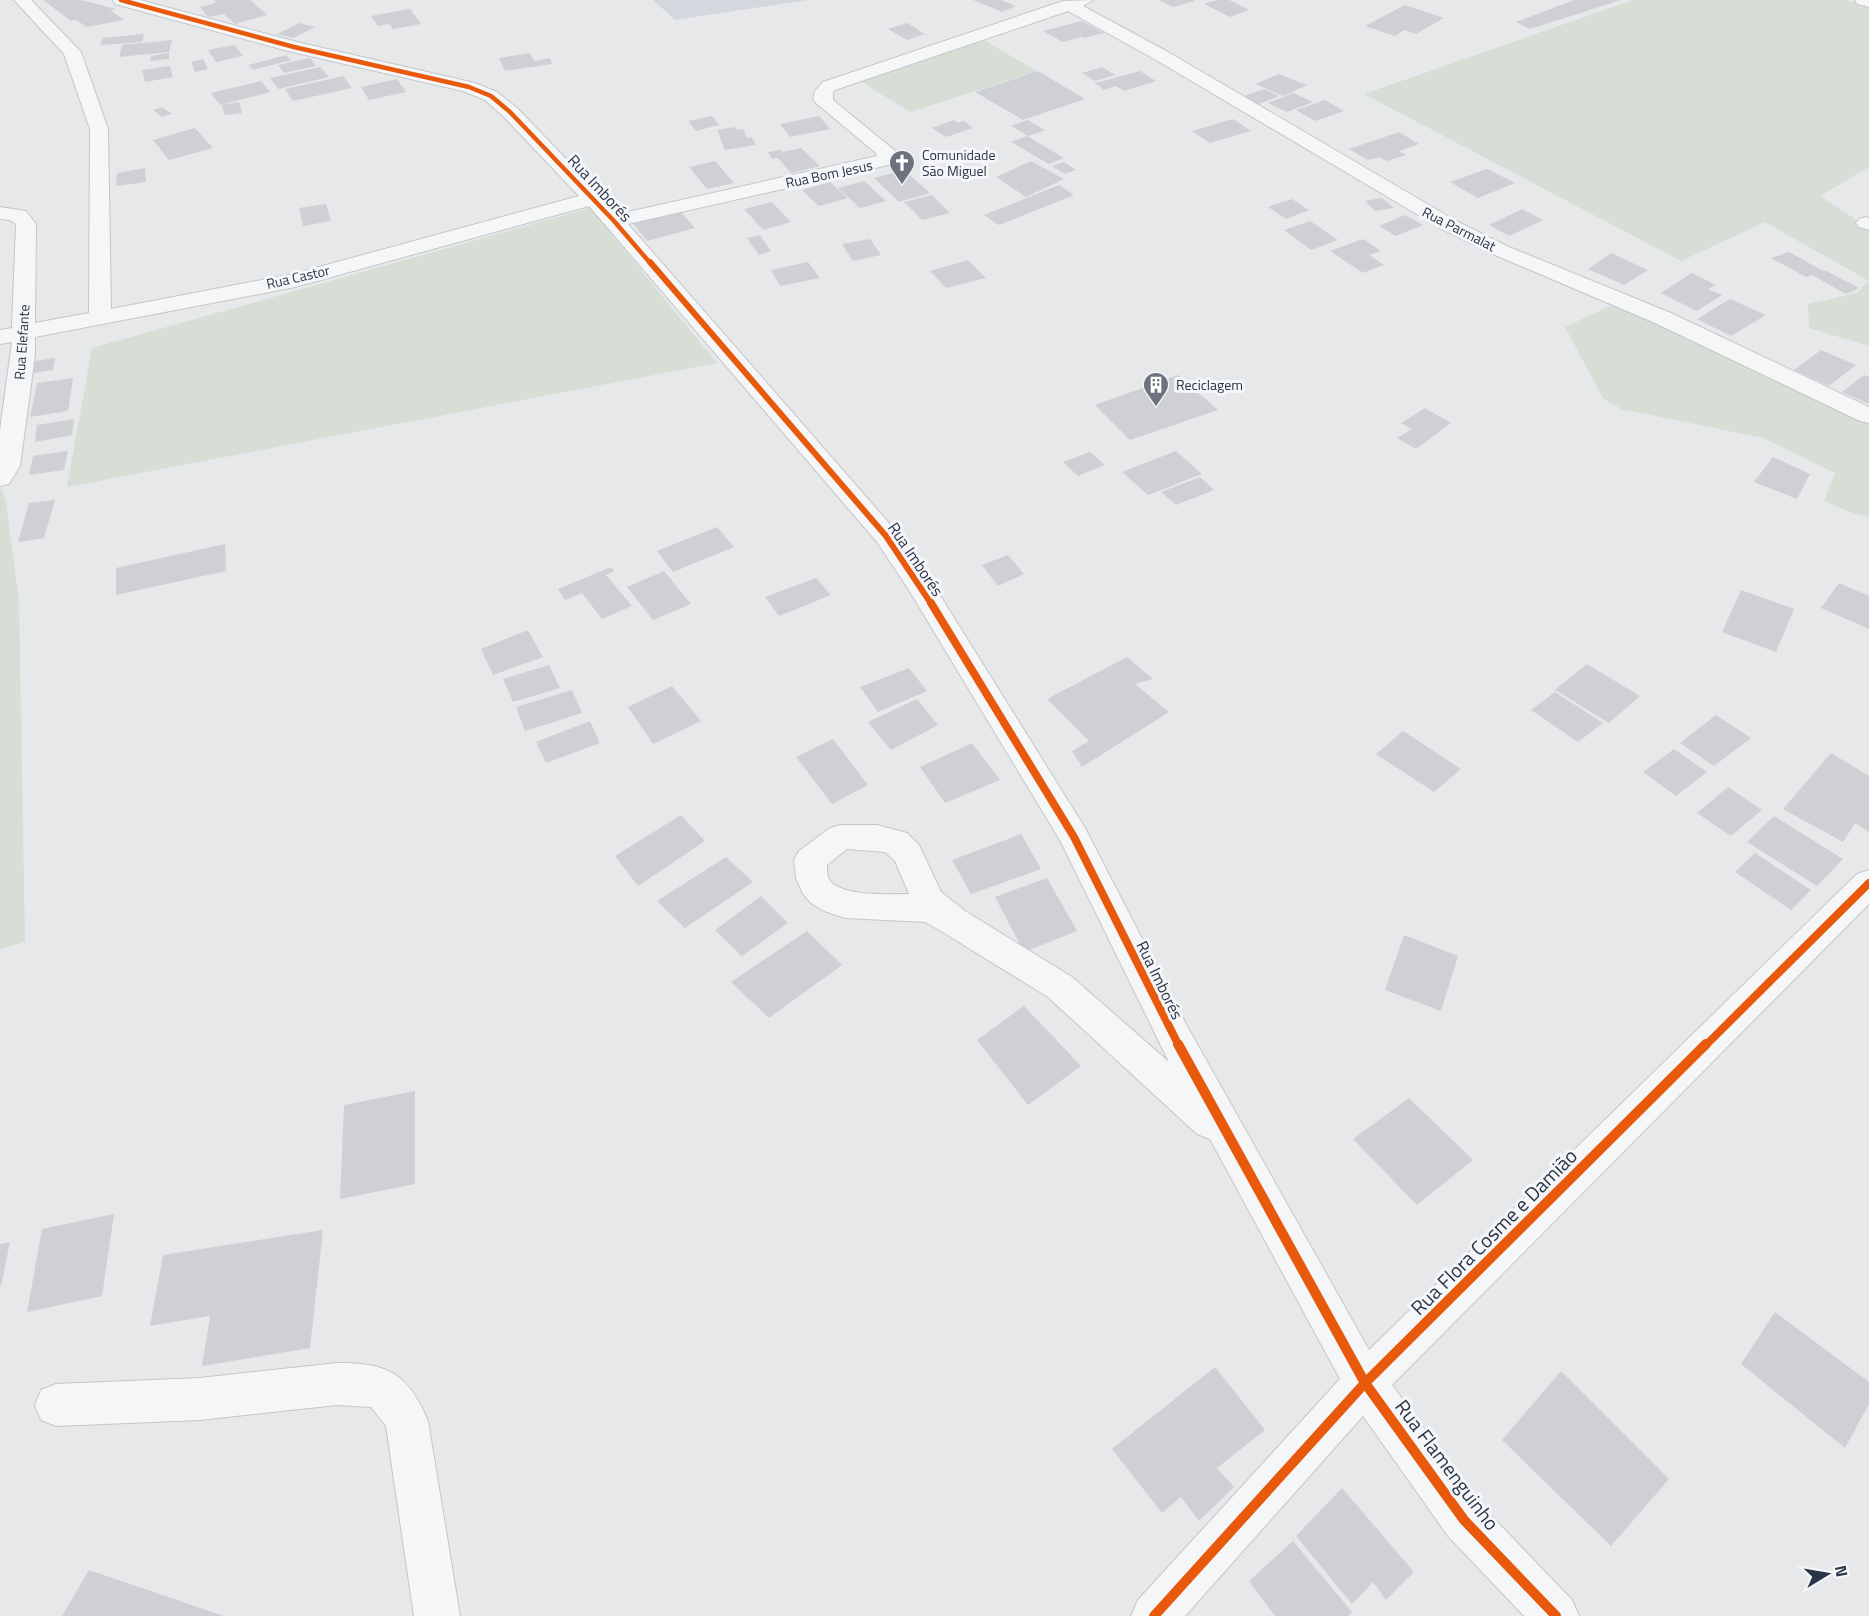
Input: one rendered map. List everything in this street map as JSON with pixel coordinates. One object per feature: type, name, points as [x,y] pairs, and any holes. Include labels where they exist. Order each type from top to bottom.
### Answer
[{"type":"street","points":[[22,0],[72,52],[99,129],[100,318]]},
{"type":"street","name":"Rua Imborés","points":[[121,0],[294,47],[469,87],[491,96],[510,112],[614,221],[886,536],[918,582],[1074,837],[1174,1037],[1365,1383]]},
{"type":"street","points":[[1863,0],[1869,2]]},
{"type":"street","name":"Rua Bom Jesus","points":[[614,221],[886,160],[887,154],[884,149],[826,104],[822,99],[824,91],[830,86],[1077,3]]},
{"type":"street","name":"Rua Parmalat","points":[[1077,3],[1162,56],[1449,225],[1502,251],[1682,326],[1869,416]]},
{"type":"street","name":"Rua Castor","points":[[0,337],[296,279],[592,199]]},
{"type":"street","name":"Rua Elefante","points":[[0,478],[7,466],[23,355],[26,224],[23,218],[4,213]]},
{"type":"street","name":"Rua Flora Cosme e Damião","points":[[1154,1616],[1365,1383],[1869,883]]},
{"type":"street","points":[[953,921],[1060,987],[1229,1138]]},
{"type":"street","name":"Rua Flamenguinho","points":[[1365,1383],[1464,1520],[1556,1616]]},
{"type":"street","points":[[56,1405],[201,1399],[337,1384],[366,1384],[385,1390],[397,1402],[407,1422],[437,1616]]},
{"type":"shaded area","points":[[653,0],[808,0],[675,20]]},
{"type":"shaded area","points":[[1633,0],[1846,0],[1869,8],[1869,167],[1820,196],[1869,228],[1869,281],[1765,222],[1681,261],[1364,94]]},
{"type":"shaded area","points":[[984,40],[1037,71],[910,112],[857,79]]},
{"type":"shaded area","points":[[590,208],[717,363],[67,487],[92,348]]},
{"type":"shaded area","points":[[1869,281],[1869,346],[1809,328],[1808,304],[1857,293]]},
{"type":"shaded area","points":[[1614,304],[1869,420],[1869,517],[1824,501],[1835,473],[1763,438],[1621,409],[1603,398],[1565,327]]},
{"type":"shaded area","points":[[0,486],[6,502],[19,601],[25,942],[0,949]]},
{"type":"building","points":[[43,0],[81,0],[116,9],[110,10],[124,20],[87,27],[76,20],[71,21]]},
{"type":"building","points":[[214,0],[250,0],[267,15],[235,24],[224,14],[208,17],[200,7],[216,3]]},
{"type":"building","points":[[973,0],[1001,0],[1016,6],[1002,12]]},
{"type":"building","points":[[1159,0],[1194,0],[1194,1],[1173,7]]},
{"type":"building","points":[[1217,0],[1229,0],[1249,10],[1230,17],[1204,4]]},
{"type":"building","points":[[1574,0],[1621,0],[1530,29],[1516,22]]},
{"type":"building","points":[[1405,5],[1444,18],[1416,34],[1404,30],[1395,36],[1365,26]]},
{"type":"building","points":[[410,9],[421,24],[393,29],[389,24],[378,26],[371,16]]},
{"type":"building","points":[[1082,21],[1104,33],[1084,38],[1070,30],[1081,37],[1063,42],[1043,31]]},
{"type":"building","points":[[299,23],[315,27],[293,38],[277,34]]},
{"type":"building","points":[[907,23],[925,34],[907,40],[888,29]]},
{"type":"building","points":[[144,34],[142,42],[100,45],[103,38]]},
{"type":"building","points":[[172,40],[169,52],[119,57],[122,45]]},
{"type":"building","points":[[235,45],[243,56],[216,62],[208,50]]},
{"type":"building","points":[[169,53],[169,59],[150,61],[151,56]]},
{"type":"building","points":[[530,53],[534,61],[550,58],[552,64],[505,71],[499,58]]},
{"type":"building","points":[[286,55],[291,60],[253,70],[248,65]]},
{"type":"building","points":[[310,58],[316,66],[284,73],[278,65]]},
{"type":"building","points":[[203,59],[208,69],[195,72],[191,62]]},
{"type":"building","points":[[170,66],[173,77],[145,82],[142,70]]},
{"type":"building","points":[[320,67],[329,77],[278,89],[270,78]]},
{"type":"building","points":[[1102,67],[1115,75],[1095,81],[1082,73]]},
{"type":"building","points":[[1038,71],[1085,99],[1023,120],[975,92]]},
{"type":"building","points":[[1140,71],[1156,81],[1124,91],[1116,86],[1104,90],[1095,83]]},
{"type":"building","points":[[1279,74],[1307,85],[1283,96],[1255,84]]},
{"type":"building","points":[[343,76],[352,88],[293,101],[285,89]]},
{"type":"building","points":[[397,79],[406,92],[369,100],[361,87]]},
{"type":"building","points":[[261,81],[270,92],[220,105],[211,93]]},
{"type":"building","points":[[1264,89],[1279,96],[1256,105],[1241,97]]},
{"type":"building","points":[[1293,93],[1313,102],[1287,112],[1268,103]]},
{"type":"building","points":[[1325,100],[1344,111],[1315,121],[1296,110]]},
{"type":"building","points":[[239,102],[242,113],[224,115],[222,105]]},
{"type":"building","points":[[162,107],[172,114],[162,117],[153,110]]},
{"type":"building","points":[[712,116],[719,125],[696,131],[688,121]]},
{"type":"building","points":[[819,116],[830,129],[790,137],[780,124]]},
{"type":"building","points":[[1233,119],[1251,131],[1210,143],[1192,131]]},
{"type":"building","points":[[954,120],[958,123],[964,121],[973,128],[946,137],[932,128]]},
{"type":"building","points":[[1028,120],[1045,130],[1028,136],[1011,126]]},
{"type":"building","points":[[735,127],[736,130],[743,129],[747,138],[751,137],[756,145],[725,150],[717,130]]},
{"type":"building","points":[[195,128],[213,148],[169,160],[153,140]]},
{"type":"building","points":[[1399,132],[1419,144],[1399,151],[1406,155],[1387,161],[1379,157],[1368,160],[1349,149]]},
{"type":"building","points":[[1027,136],[1064,158],[1049,164],[1011,142]]},
{"type":"building","points":[[801,148],[820,166],[791,173],[778,158],[772,159],[768,152],[781,150],[783,152]]},
{"type":"building","points":[[715,161],[734,183],[707,189],[689,167]]},
{"type":"building","points":[[1031,161],[1064,179],[1026,197],[996,177]]},
{"type":"building","points":[[1064,162],[1076,170],[1065,174],[1052,166]]},
{"type":"building","points":[[145,168],[146,182],[116,186],[117,173]]},
{"type":"building","points":[[1487,169],[1515,183],[1478,198],[1450,182]]},
{"type":"building","name":"Comunidade São Miguel","points":[[904,170],[930,193],[899,202],[874,178]]},
{"type":"building","points":[[864,181],[886,201],[860,208],[838,188]]},
{"type":"building","points":[[830,182],[848,198],[819,206],[802,190]]},
{"type":"building","points":[[1059,185],[1074,195],[999,225],[984,215]]},
{"type":"building","points":[[932,195],[950,213],[922,220],[904,202]]},
{"type":"building","points":[[1382,198],[1394,208],[1375,211],[1365,201]]},
{"type":"building","points":[[1292,199],[1309,210],[1286,219],[1268,207]]},
{"type":"building","points":[[772,202],[791,222],[763,230],[744,209]]},
{"type":"building","points":[[326,204],[331,221],[303,226],[299,208]]},
{"type":"building","points":[[678,209],[695,228],[647,241],[631,221]]},
{"type":"building","points":[[1522,209],[1543,220],[1509,236],[1489,225]]},
{"type":"building","points":[[1405,215],[1423,225],[1396,236],[1379,226]]},
{"type":"building","points":[[1310,221],[1338,240],[1311,250],[1284,230]]},
{"type":"building","points":[[760,235],[771,251],[759,255],[747,238]]},
{"type":"building","points":[[870,239],[881,255],[853,261],[842,244]]},
{"type":"building","points":[[1363,239],[1381,251],[1369,255],[1384,265],[1363,273],[1330,251]]},
{"type":"building","points":[[1789,252],[1859,288],[1846,294],[1812,275],[1806,277],[1771,258]]},
{"type":"building","points":[[1611,253],[1648,270],[1624,285],[1588,269]]},
{"type":"building","points":[[968,260],[986,278],[946,288],[930,271]]},
{"type":"building","points":[[808,262],[820,278],[780,286],[771,270]]},
{"type":"building","points":[[1692,273],[1716,285],[1708,289],[1722,295],[1697,311],[1661,293]]},
{"type":"building","points":[[1730,299],[1766,315],[1731,336],[1697,319]]},
{"type":"building","points":[[1821,350],[1856,365],[1829,386],[1794,370]]},
{"type":"building","points":[[55,358],[53,370],[34,373],[35,361]]},
{"type":"building","name":"Reciclagem","points":[[1178,375],[1218,410],[1130,440],[1095,405]]},
{"type":"building","points":[[1864,375],[1869,377],[1869,404],[1842,392]]},
{"type":"building","points":[[73,378],[68,411],[30,417],[37,383]]},
{"type":"building","points":[[1425,408],[1451,423],[1416,449],[1397,438],[1412,429],[1401,423]]},
{"type":"building","points":[[74,419],[72,435],[35,442],[37,425]]},
{"type":"building","points":[[68,451],[64,470],[29,475],[33,456]]},
{"type":"building","points":[[1176,451],[1202,474],[1148,495],[1122,472]]},
{"type":"building","points":[[1090,452],[1105,465],[1078,476],[1063,462]]},
{"type":"building","points":[[1773,457],[1810,474],[1797,499],[1754,482]]},
{"type":"building","points":[[1200,477],[1214,490],[1176,505],[1161,492]]},
{"type":"building","points":[[55,500],[44,538],[18,542],[29,503]]},
{"type":"building","points":[[717,527],[734,547],[673,572],[657,551]]},
{"type":"building","points":[[225,544],[226,571],[116,595],[116,568]]},
{"type":"building","points":[[1008,555],[1024,574],[998,586],[982,565]]},
{"type":"building","points":[[611,567],[614,571],[606,575],[632,606],[602,619],[582,593],[565,600],[558,589]]},
{"type":"building","points":[[664,571],[691,604],[653,620],[627,587]]},
{"type":"building","points":[[816,578],[831,595],[779,616],[765,597]]},
{"type":"building","points":[[1839,583],[1869,596],[1869,629],[1821,608]]},
{"type":"building","points":[[1741,590],[1794,609],[1776,652],[1722,632]]},
{"type":"building","points":[[528,630],[543,657],[493,675],[481,649]]},
{"type":"building","points":[[1127,657],[1153,679],[1135,684],[1169,712],[1082,767],[1072,751],[1089,741],[1047,699]]},
{"type":"building","points":[[1587,664],[1640,696],[1609,723],[1555,690]]},
{"type":"building","points":[[549,665],[560,688],[513,702],[503,679]]},
{"type":"building","points":[[909,668],[927,691],[878,712],[860,687]]},
{"type":"building","points":[[672,686],[701,721],[653,744],[628,707]]},
{"type":"building","points":[[572,690],[582,713],[525,731],[516,707]]},
{"type":"building","points":[[1555,692],[1603,723],[1578,742],[1531,710]]},
{"type":"building","points":[[917,699],[938,725],[891,750],[868,722]]},
{"type":"building","points":[[1716,715],[1751,738],[1714,766],[1680,743]]},
{"type":"building","points":[[590,721],[600,743],[546,763],[536,742]]},
{"type":"building","points":[[1403,731],[1461,769],[1434,792],[1376,754]]},
{"type":"building","points":[[833,739],[868,785],[832,804],[796,757]]},
{"type":"building","points":[[972,743],[1000,780],[945,803],[920,767]]},
{"type":"building","points":[[1674,749],[1707,772],[1676,796],[1643,772]]},
{"type":"building","points":[[1831,753],[1869,776],[1869,832],[1855,823],[1843,842],[1783,809]]},
{"type":"building","points":[[1728,787],[1762,810],[1731,836],[1697,813]]},
{"type":"building","points":[[681,815],[705,841],[638,886],[615,856]]},
{"type":"building","points":[[1774,816],[1843,859],[1817,886],[1747,842]]},
{"type":"building","points":[[1021,834],[1041,869],[971,894],[952,860]]},
{"type":"building","points":[[1755,853],[1811,890],[1791,910],[1735,872]]},
{"type":"building","points":[[726,857],[753,882],[685,928],[657,901]]},
{"type":"building","points":[[1047,878],[1077,931],[1024,952],[995,897]]},
{"type":"building","points":[[761,896],[788,923],[742,956],[715,930]]},
{"type":"building","points":[[807,931],[842,965],[769,1018],[731,982]]},
{"type":"building","points":[[1404,935],[1458,956],[1441,1011],[1385,990]]},
{"type":"building","points":[[1024,1006],[1081,1066],[1028,1105],[977,1040]]},
{"type":"building","points":[[415,1091],[415,1184],[340,1199],[344,1105]]},
{"type":"building","points":[[1409,1098],[1473,1160],[1417,1205],[1353,1139]]},
{"type":"building","points":[[114,1214],[102,1296],[27,1312],[42,1229]]},
{"type":"building","points":[[323,1230],[310,1348],[202,1366],[210,1316],[150,1326],[163,1255]]},
{"type":"building","points":[[10,1242],[1,1286],[0,1286],[0,1244]]},
{"type":"building","points":[[1775,1312],[1869,1382],[1869,1404],[1845,1448],[1741,1364]]},
{"type":"building","points":[[1215,1367],[1265,1430],[1217,1468],[1234,1487],[1199,1521],[1181,1497],[1162,1513],[1112,1449]]},
{"type":"building","points":[[1561,1371],[1669,1479],[1611,1546],[1502,1440]]},
{"type":"building","points":[[1342,1488],[1414,1572],[1386,1600],[1373,1582],[1352,1604],[1296,1536]]},
{"type":"building","points":[[1293,1541],[1352,1612],[1348,1616],[1275,1616],[1249,1581]]},
{"type":"building","points":[[89,1570],[224,1616],[62,1616]]},
{"type":"cycle path","points":[[121,0],[294,47],[469,87],[491,96],[510,112],[614,221],[886,536],[918,582],[1074,837],[1174,1037],[1365,1383],[1464,1520],[1556,1616]]},
{"type":"cycle path","points":[[1154,1616],[1365,1383],[1869,883]]},
{"type":"place","name":"Comunidade São Miguel","points":[[902,186]]},
{"type":"place","name":"Reciclagem","points":[[1156,408]]}]
